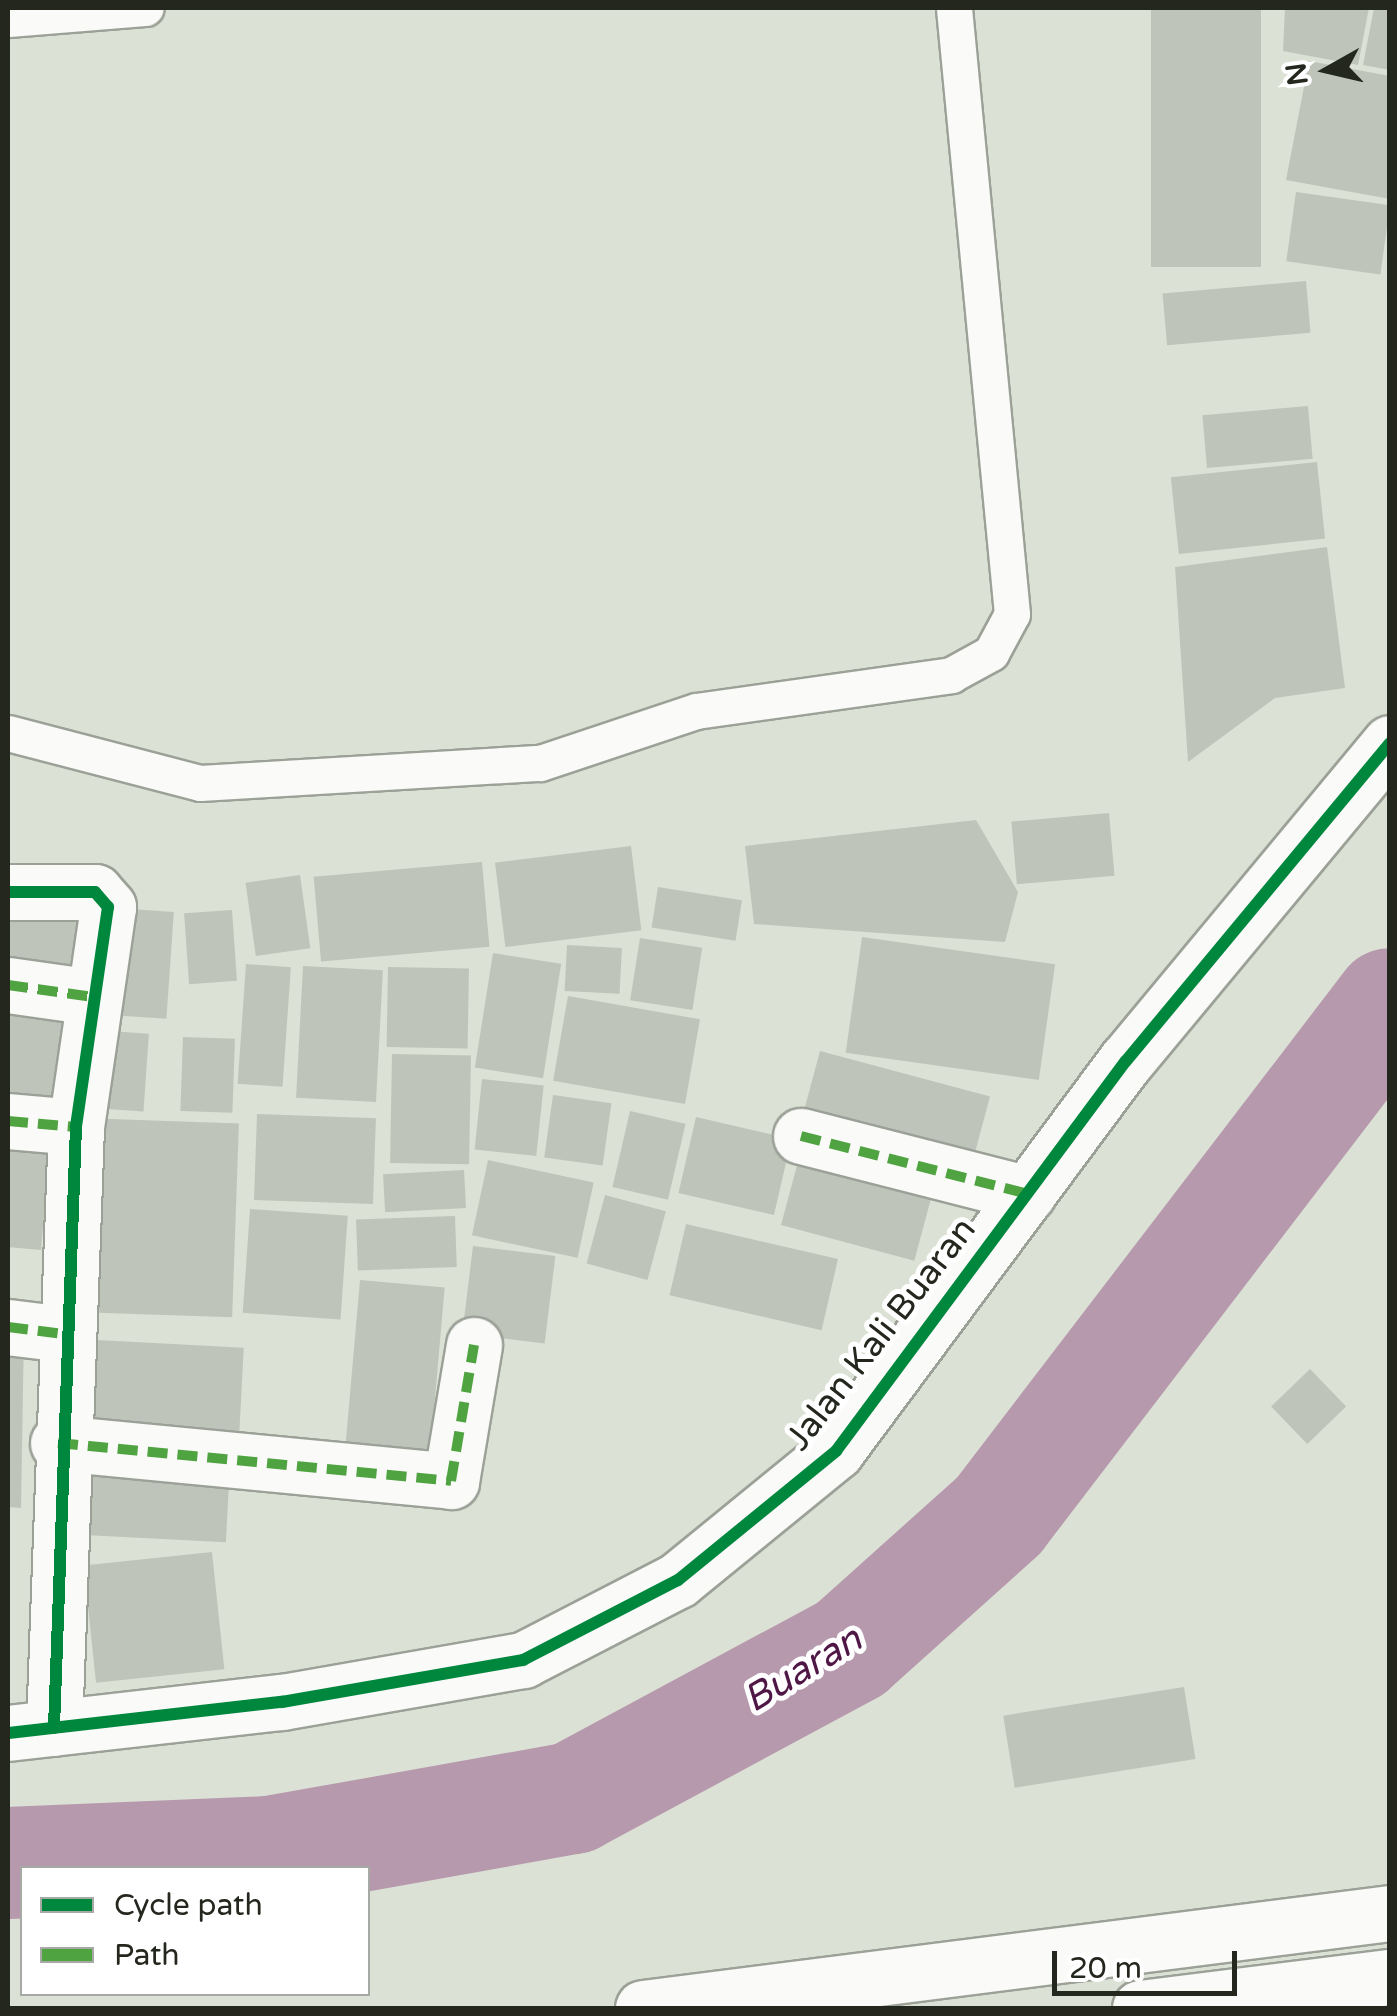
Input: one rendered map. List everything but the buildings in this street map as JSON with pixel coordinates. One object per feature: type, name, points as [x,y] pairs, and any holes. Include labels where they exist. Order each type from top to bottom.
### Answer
[{"type":"street","name":"Jalan Kali Buaran","points":[[31,1730],[282,1702],[522,1660],[678,1580],[836,1451],[1028,1194],[1390,742]]},
{"type":"street","points":[[8,892],[106,894],[76,1126],[58,1443],[31,1730]]},
{"type":"street","points":[[8,986],[93,997]]},
{"type":"street","points":[[8,1121],[76,1126]]},
{"type":"street","points":[[801,1136],[1028,1194]]},
{"type":"street","points":[[8,1327],[64,1334]]},
{"type":"street","points":[[58,1443],[450,1480],[474,1345]]},
{"type":"street","points":[[643,2008],[755,2001],[1390,1913]]},
{"type":"street","points":[[1220,1934],[1229,1997]]},
{"type":"street","points":[[1140,2008],[1390,1978]]},
{"type":"lane","points":[[8,20],[146,8]]},
{"type":"lane","points":[[8,734],[200,782],[540,763],[696,711],[950,675],[991,652],[1012,614],[954,8]]},
{"type":"waterway","name":"Buaran","points":[[8,1863],[270,1852],[573,1798],[851,1648],[999,1515],[1390,1004]]},
{"type":"marked path","points":[[8,985],[93,997]]},
{"type":"marked path","points":[[8,1121],[76,1127]]},
{"type":"marked path","points":[[801,1136],[1028,1194]]},
{"type":"marked path","points":[[8,1327],[64,1334]]},
{"type":"marked path","points":[[58,1443],[451,1481],[474,1345]]},
{"type":"cycle path","points":[[8,1733],[282,1702],[523,1660],[678,1580],[836,1451],[1126,1061],[1390,743]]},
{"type":"cycle path","points":[[8,892],[95,892],[108,907],[76,1127],[54,1728]]}]
